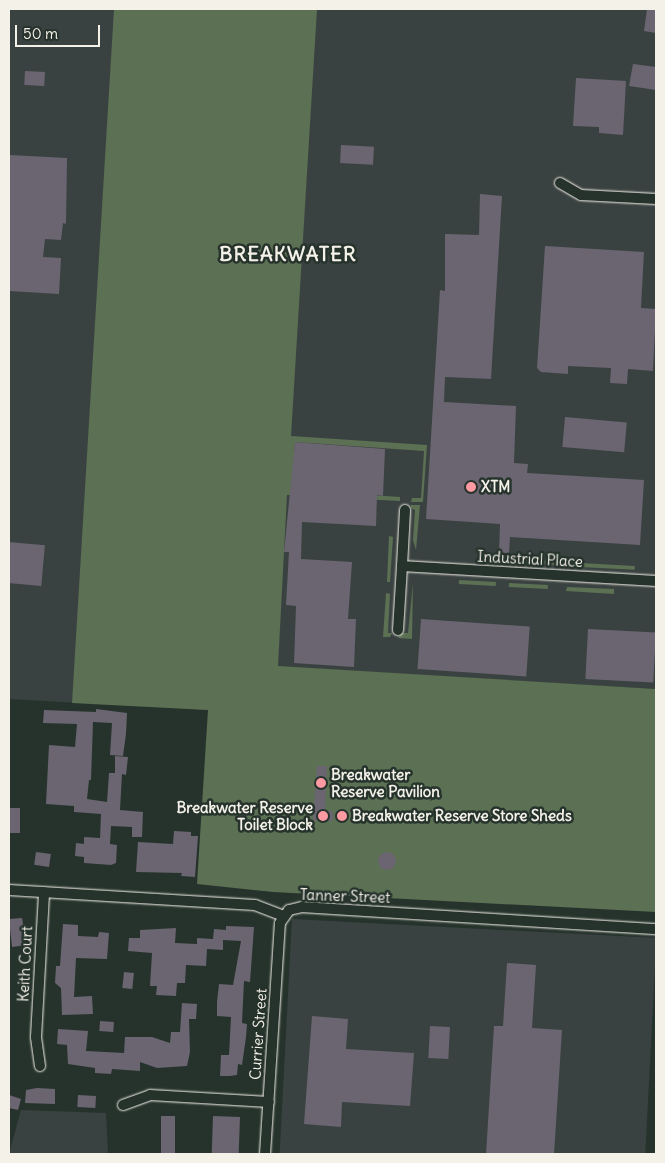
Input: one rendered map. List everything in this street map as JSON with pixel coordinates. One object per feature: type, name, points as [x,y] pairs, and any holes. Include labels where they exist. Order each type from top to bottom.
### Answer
[{"type":"street","points":[[560,184],[581,195],[656,199]]},
{"type":"street","points":[[398,630],[405,510]]},
{"type":"street","name":"Industrial Place","points":[[402,566],[656,582]]},
{"type":"street","name":"Tanner Street","points":[[9,890],[255,905],[283,916],[289,910],[302,907],[656,929]]},
{"type":"street","name":"Keith Court","points":[[40,1066],[36,1037],[44,892]]},
{"type":"street","name":"Currier Street","points":[[266,1154],[283,916]]},
{"type":"street","points":[[123,1104],[150,1095],[269,1102]]},
{"type":"shaded area","points":[[9,9],[656,9],[656,689],[412,675],[208,710],[9,699]]},
{"type":"shaded area","points":[[292,919],[656,938],[645,1154],[280,1154]]},
{"type":"shaded area","points":[[21,1110],[106,1113],[108,1154],[9,1154]]},
{"type":"green space","points":[[114,9],[317,9],[291,436],[427,445],[423,502],[411,502],[412,498],[421,498],[424,451],[295,442],[292,490],[400,497],[400,501],[287,495],[278,666],[656,689],[656,912],[273,892],[197,884],[208,710],[72,703]]},
{"type":"green space","points":[[411,505],[420,505],[416,550],[413,540],[415,510],[411,508]]},
{"type":"green space","points":[[389,536],[393,537],[390,582],[387,582]]},
{"type":"green space","points":[[493,558],[562,562],[562,566],[493,562]]},
{"type":"green space","points":[[580,563],[635,566],[635,570],[580,567]]},
{"type":"green space","points":[[459,580],[496,582],[496,586],[459,584]]},
{"type":"green space","points":[[413,583],[412,639],[398,638],[401,633],[408,633]]},
{"type":"green space","points":[[509,583],[548,585],[548,589],[509,587]]},
{"type":"green space","points":[[567,587],[614,589],[614,594],[566,591]]},
{"type":"green space","points":[[386,593],[390,594],[388,633],[392,633],[390,637],[383,637]]},
{"type":"building","points":[[647,9],[656,10],[656,33],[644,31]]},
{"type":"building","points":[[633,64],[656,67],[656,90],[629,86]]},
{"type":"building","points":[[25,71],[45,72],[44,86],[24,85]]},
{"type":"building","points":[[576,78],[626,81],[623,135],[599,133],[599,127],[573,126]]},
{"type":"building","points":[[341,145],[374,147],[373,165],[340,163]]},
{"type":"building","points":[[9,155],[67,158],[66,224],[63,223],[61,240],[45,239],[43,257],[61,258],[59,294],[9,291]]},
{"type":"building","points":[[480,194],[502,196],[491,379],[445,377],[444,402],[516,406],[514,463],[528,464],[527,473],[644,480],[640,545],[510,537],[509,553],[499,553],[500,524],[426,519],[440,290],[445,291],[445,234],[479,235]]},
{"type":"building","points":[[545,246],[644,252],[641,308],[656,309],[653,371],[628,369],[627,384],[610,383],[611,368],[568,366],[568,374],[541,372],[537,368]]},
{"type":"building","points":[[565,417],[627,422],[624,452],[562,447]]},
{"type":"building","points":[[295,442],[385,449],[383,496],[377,495],[376,526],[302,522],[301,559],[352,562],[348,619],[356,619],[354,667],[294,663],[296,606],[286,605],[289,552],[284,552]]},
{"type":"building","points":[[9,542],[45,545],[41,586],[9,583]]},
{"type":"building","points":[[421,619],[530,627],[526,676],[418,669]]},
{"type":"building","points":[[588,629],[656,633],[653,682],[585,679]]},
{"type":"building","points":[[96,709],[127,713],[126,734],[123,756],[110,755],[112,723],[93,722],[91,780],[89,780],[87,799],[107,802],[109,773],[115,773],[115,756],[128,757],[126,775],[122,774],[120,810],[143,812],[142,837],[132,837],[132,827],[111,826],[110,844],[117,845],[116,863],[111,865],[84,863],[84,857],[75,856],[76,843],[84,844],[84,837],[100,838],[101,814],[74,812],[74,806],[46,804],[49,745],[75,747],[77,724],[43,723],[44,710],[96,712]]},
{"type":"building","points":[[317,766],[327,766],[325,811],[333,811],[333,821],[313,820]]},
{"type":"building","points":[[9,808],[20,808],[20,833],[9,833]]},
{"type":"building","points":[[174,831],[191,832],[191,836],[198,836],[195,877],[181,876],[182,873],[136,872],[138,842],[173,844]]},
{"type":"building","points":[[36,852],[51,854],[49,867],[34,865]]},
{"type":"building","points":[[387,852],[393,855],[396,861],[393,867],[387,870],[381,867],[378,861],[381,855]]},
{"type":"building","points":[[22,918],[27,945],[12,947],[9,919]]},
{"type":"building","points":[[63,924],[78,925],[78,936],[98,937],[99,932],[109,933],[107,959],[76,958],[74,997],[92,996],[93,1014],[62,1015],[61,988],[55,983],[56,966],[60,966]]},
{"type":"building","points":[[226,926],[254,927],[250,982],[244,981],[242,1023],[247,1024],[242,1065],[238,1064],[237,1075],[220,1076],[221,1055],[229,1055],[231,1017],[217,1016],[219,984],[233,985],[241,941],[223,940],[223,950],[207,949],[206,966],[186,965],[185,983],[177,983],[176,996],[156,995],[157,986],[150,986],[152,953],[128,951],[129,938],[140,938],[140,930],[176,928],[175,943],[197,944],[197,938],[213,939],[214,929],[226,930]]},
{"type":"building","points":[[507,963],[536,965],[532,1028],[562,1030],[554,1154],[486,1154],[494,1026],[503,1026]]},
{"type":"building","points":[[124,972],[134,973],[132,989],[122,988]]},
{"type":"building","points":[[182,1003],[197,1004],[196,1019],[189,1019],[190,1052],[187,1066],[157,1068],[140,1062],[140,1071],[112,1069],[111,1074],[95,1073],[95,1068],[68,1064],[67,1045],[57,1044],[58,1029],[88,1031],[86,1051],[124,1053],[125,1037],[152,1037],[170,1043],[171,1032],[180,1032]]},
{"type":"building","points":[[312,1016],[348,1019],[346,1049],[414,1053],[410,1106],[342,1102],[341,1127],[304,1124]]},
{"type":"building","points":[[100,1021],[114,1022],[113,1032],[99,1031]]},
{"type":"building","points":[[430,1026],[450,1027],[448,1059],[428,1058]]},
{"type":"building","points":[[37,1088],[55,1089],[55,1104],[25,1103],[26,1090]]},
{"type":"building","points":[[9,1095],[21,1099],[18,1110],[9,1108]]},
{"type":"building","points":[[78,1095],[96,1096],[95,1108],[77,1107]]},
{"type":"building","points":[[161,1116],[175,1116],[175,1154],[161,1154]]},
{"type":"building","points":[[213,1116],[240,1117],[239,1154],[212,1154]]},
{"type":"place","name":"XTM","points":[[471,487]]},
{"type":"place","name":"Breakwater Reserve Pavilion","points":[[321,783]]},
{"type":"place","name":"Breakwater Reserve Toilet Block","points":[[323,816]]},
{"type":"place","name":"Breakwater Reserve Store Sheds","points":[[342,816]]},
{"type":"district","name":"BREAKWATER","points":[[288,253]]}]
